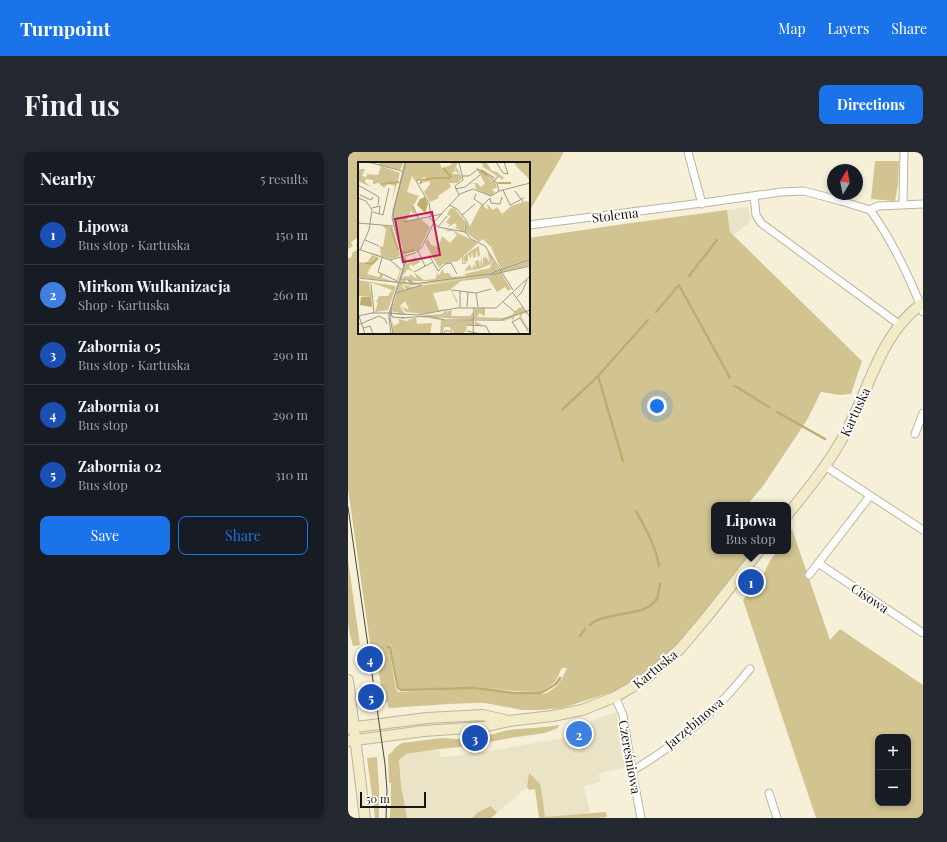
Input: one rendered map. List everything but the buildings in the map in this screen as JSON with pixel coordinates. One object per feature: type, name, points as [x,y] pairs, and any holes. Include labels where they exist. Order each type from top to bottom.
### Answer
[{"type":"street","points":[[688,152],[702,204]]},
{"type":"street","points":[[903,204],[904,152]]},
{"type":"street","name":"Stolema","points":[[530,226],[702,204],[781,192],[804,191],[870,210]]},
{"type":"street","points":[[754,196],[756,215],[761,224],[900,325]]},
{"type":"street","points":[[922,306],[893,244],[879,221],[870,210],[878,206],[923,204]]},
{"type":"street","name":"Kartuska","points":[[791,510],[825,466],[847,431],[881,354],[886,346],[900,325],[922,306]]},
{"type":"street","points":[[915,434],[923,413]]},
{"type":"street","points":[[825,466],[923,530]]},
{"type":"street","points":[[809,575],[870,496]]},
{"type":"street","name":"Kartuska","points":[[352,740],[424,731],[484,727],[509,721],[568,713],[615,697],[650,676],[680,649],[757,554]]},
{"type":"street","name":"Cisowa","points":[[818,563],[923,633]]},
{"type":"street","name":"Jarzębinowa","points":[[632,771],[676,741],[700,722],[724,700],[750,669]]},
{"type":"street","points":[[348,680],[352,740],[365,818]]},
{"type":"street","name":"Czereśniowa","points":[[615,697],[623,715],[641,818]]},
{"type":"street","name":"Kartuska","points":[[351,728],[427,718],[483,715],[509,721]]},
{"type":"street","points":[[769,793],[777,818]]},
{"type":"shaded area","points":[[348,152],[564,152],[530,210],[530,162],[358,162],[358,238],[351,242],[353,246],[348,249]]},
{"type":"shaded area","points":[[875,161],[899,161],[898,185],[895,201],[871,199]]},
{"type":"shaded area","points":[[748,207],[750,219],[749,224],[733,235],[730,232],[727,210]]},
{"type":"shaded area","points":[[727,210],[730,232],[862,361],[851,394],[840,395],[821,392],[807,420],[763,486],[750,502],[711,502],[711,554],[751,554],[688,632],[671,650],[636,679],[612,692],[562,708],[522,710],[485,703],[473,703],[390,708],[388,707],[388,702],[383,703],[376,651],[372,651],[370,644],[348,489],[348,258],[350,258],[352,253],[358,249],[358,334],[530,334],[530,238]],"holes":[[[391,645],[399,687],[401,689],[476,687],[541,692],[555,682],[562,668],[567,668],[557,686],[547,693],[542,694],[514,694],[464,689],[398,692],[396,689],[388,648],[388,646]]]},
{"type":"shaded area","points":[[792,529],[830,640],[840,629],[923,685],[923,818],[816,818],[743,600],[761,579],[775,554],[791,554]]},
{"type":"shaded area","points":[[348,560],[360,645],[353,646],[348,623]]},
{"type":"shaded area","points":[[616,712],[628,767],[599,773],[600,782],[584,786],[590,813],[545,818],[541,787],[530,774],[527,787],[497,813],[491,806],[478,812],[472,818],[407,818],[401,785],[399,760],[405,754],[439,749],[440,757],[456,756],[472,752],[490,751],[570,737],[572,726],[586,723]]},
{"type":"shaded area","points":[[559,725],[558,728],[545,733],[470,746],[406,754],[399,760],[401,785],[407,818],[390,818],[391,783],[389,783],[388,755],[402,743],[442,738],[467,738],[467,740],[479,739],[479,737],[509,730]]},
{"type":"shaded area","points":[[377,757],[379,818],[375,818],[367,758]]},
{"type":"shaded area","points":[[529,773],[540,784],[545,817],[606,812],[607,817],[539,818],[535,789],[529,790],[527,787]]},
{"type":"shaded area","points":[[491,806],[497,813],[491,818],[472,818],[478,812]]},
{"type":"waterway","points":[[689,276],[717,240]]},
{"type":"waterway","points":[[656,312],[679,285],[730,378]]},
{"type":"waterway","points":[[562,410],[598,376],[648,320]]},
{"type":"waterway","points":[[598,376],[623,461]]},
{"type":"waterway","points":[[735,386],[769,407]]},
{"type":"waterway","points":[[777,412],[825,439]]},
{"type":"waterway","points":[[636,511],[653,544],[659,566]]},
{"type":"waterway","points":[[590,625],[603,618],[642,610],[650,606],[657,599],[660,584]]},
{"type":"waterway","points":[[580,636],[585,629]]},
{"type":"waterway","points":[[388,647],[390,647],[398,688],[401,690],[471,688],[513,693],[541,693],[556,684],[560,678]]},
{"type":"tram line","points":[[348,507],[385,764],[387,791],[386,818]]},
{"type":"place","name":"Lipowa","points":[[751,582]]},
{"type":"place","name":"Zabornia 01","points":[[370,659]]},
{"type":"place","name":"Zabornia 02","points":[[371,697]]},
{"type":"place","name":"Mirkom Wulkanizacja","points":[[579,734]]},
{"type":"place","name":"Zabornia 05","points":[[475,738]]}]
